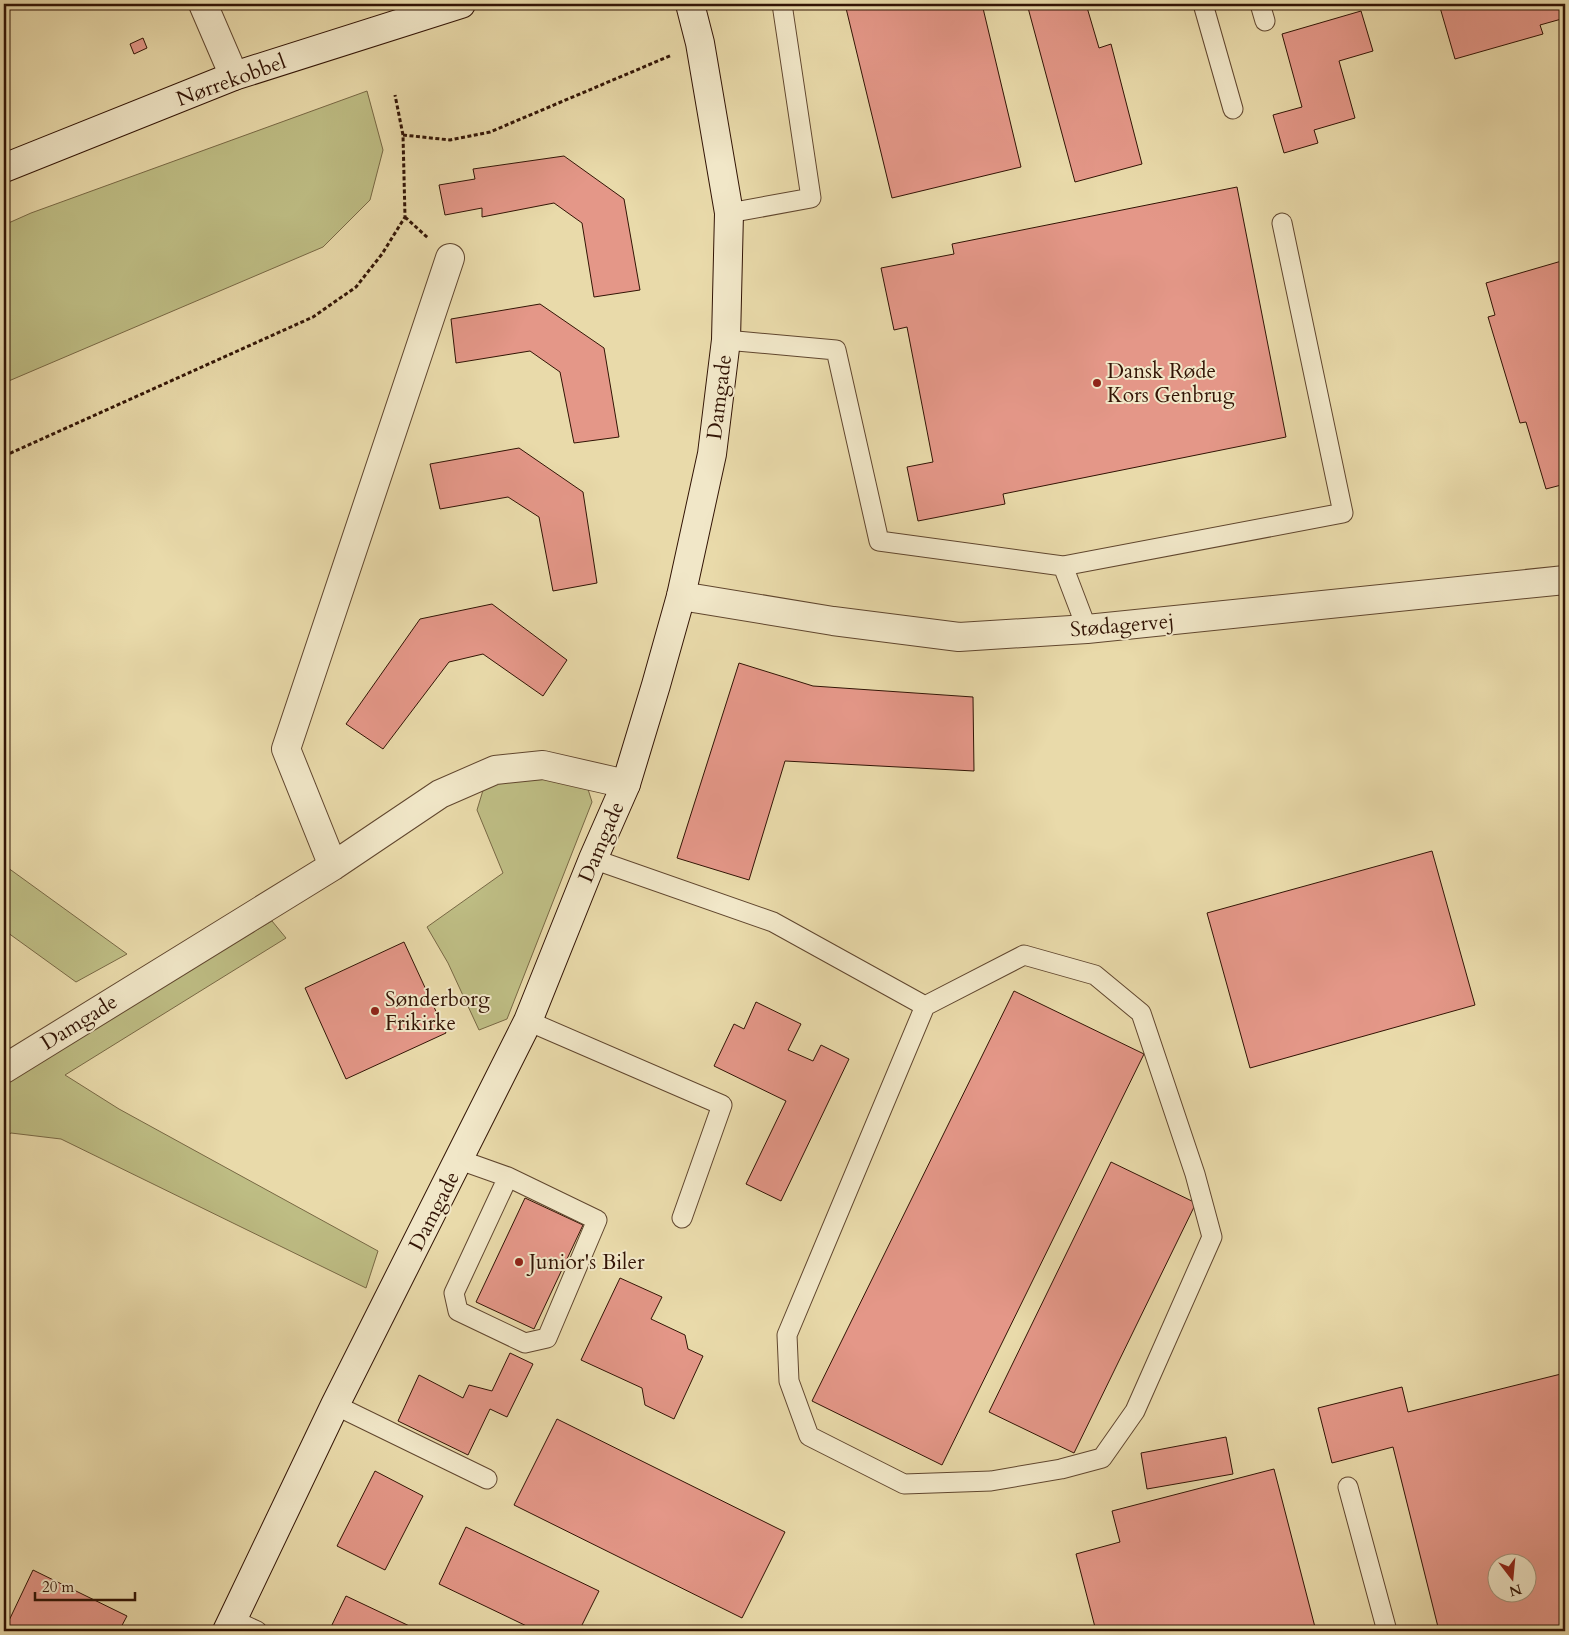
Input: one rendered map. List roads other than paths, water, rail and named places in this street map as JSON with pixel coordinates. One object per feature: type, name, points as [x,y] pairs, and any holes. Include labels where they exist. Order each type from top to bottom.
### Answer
[{"type":"street","points":[[203,4],[234,76]]},
{"type":"street","name":"Nørrekobbel","points":[[4,168],[234,76],[461,4]]},
{"type":"street","name":"Damgade","points":[[230,1625],[335,1405],[460,1160],[528,1021],[593,859],[626,784],[656,685],[681,596],[712,454],[726,340],[729,213],[700,43],[690,4]]},
{"type":"street","points":[[332,866],[286,749],[450,258]]},
{"type":"street","name":"Stødagervej","points":[[681,596],[833,622],[959,637],[1087,629],[1565,580]]},
{"type":"street","name":"Damgade","points":[[4,1068],[332,866],[440,794],[495,770],[543,765],[626,784]]},
{"type":"lane","points":[[729,213],[811,198],[782,4]]},
{"type":"lane","points":[[1203,4],[1233,109]]},
{"type":"lane","points":[[726,340],[836,350],[879,541],[1063,566],[1343,513],[1282,223]]},
{"type":"lane","points":[[1063,566],[1087,629]]},
{"type":"lane","points":[[593,859],[773,922],[925,1006]]},
{"type":"lane","points":[[1024,955],[1095,975],[1141,1012],[1195,1174],[1212,1237],[1135,1410],[1102,1458],[1061,1469],[991,1481],[904,1484],[809,1436],[790,1381],[787,1335],[925,1006],[1024,955]]},
{"type":"lane","points":[[528,1021],[722,1105],[682,1218]]},
{"type":"lane","points":[[460,1160],[508,1177],[597,1220],[547,1338],[525,1343],[458,1311],[454,1293],[508,1177]]},
{"type":"lane","points":[[335,1405],[487,1479]]},
{"type":"lane","points":[[1348,1487],[1387,1631]]},
{"type":"lane","points":[[230,1625],[257,1631]]},
{"type":"place","name":"Dansk Røde Kors Genbrug","points":[[1097,383]]},
{"type":"place","name":"Sønderborg Frikirke","points":[[375,1011]]},
{"type":"place","name":"Junior's Biler","points":[[519,1262]]}]
